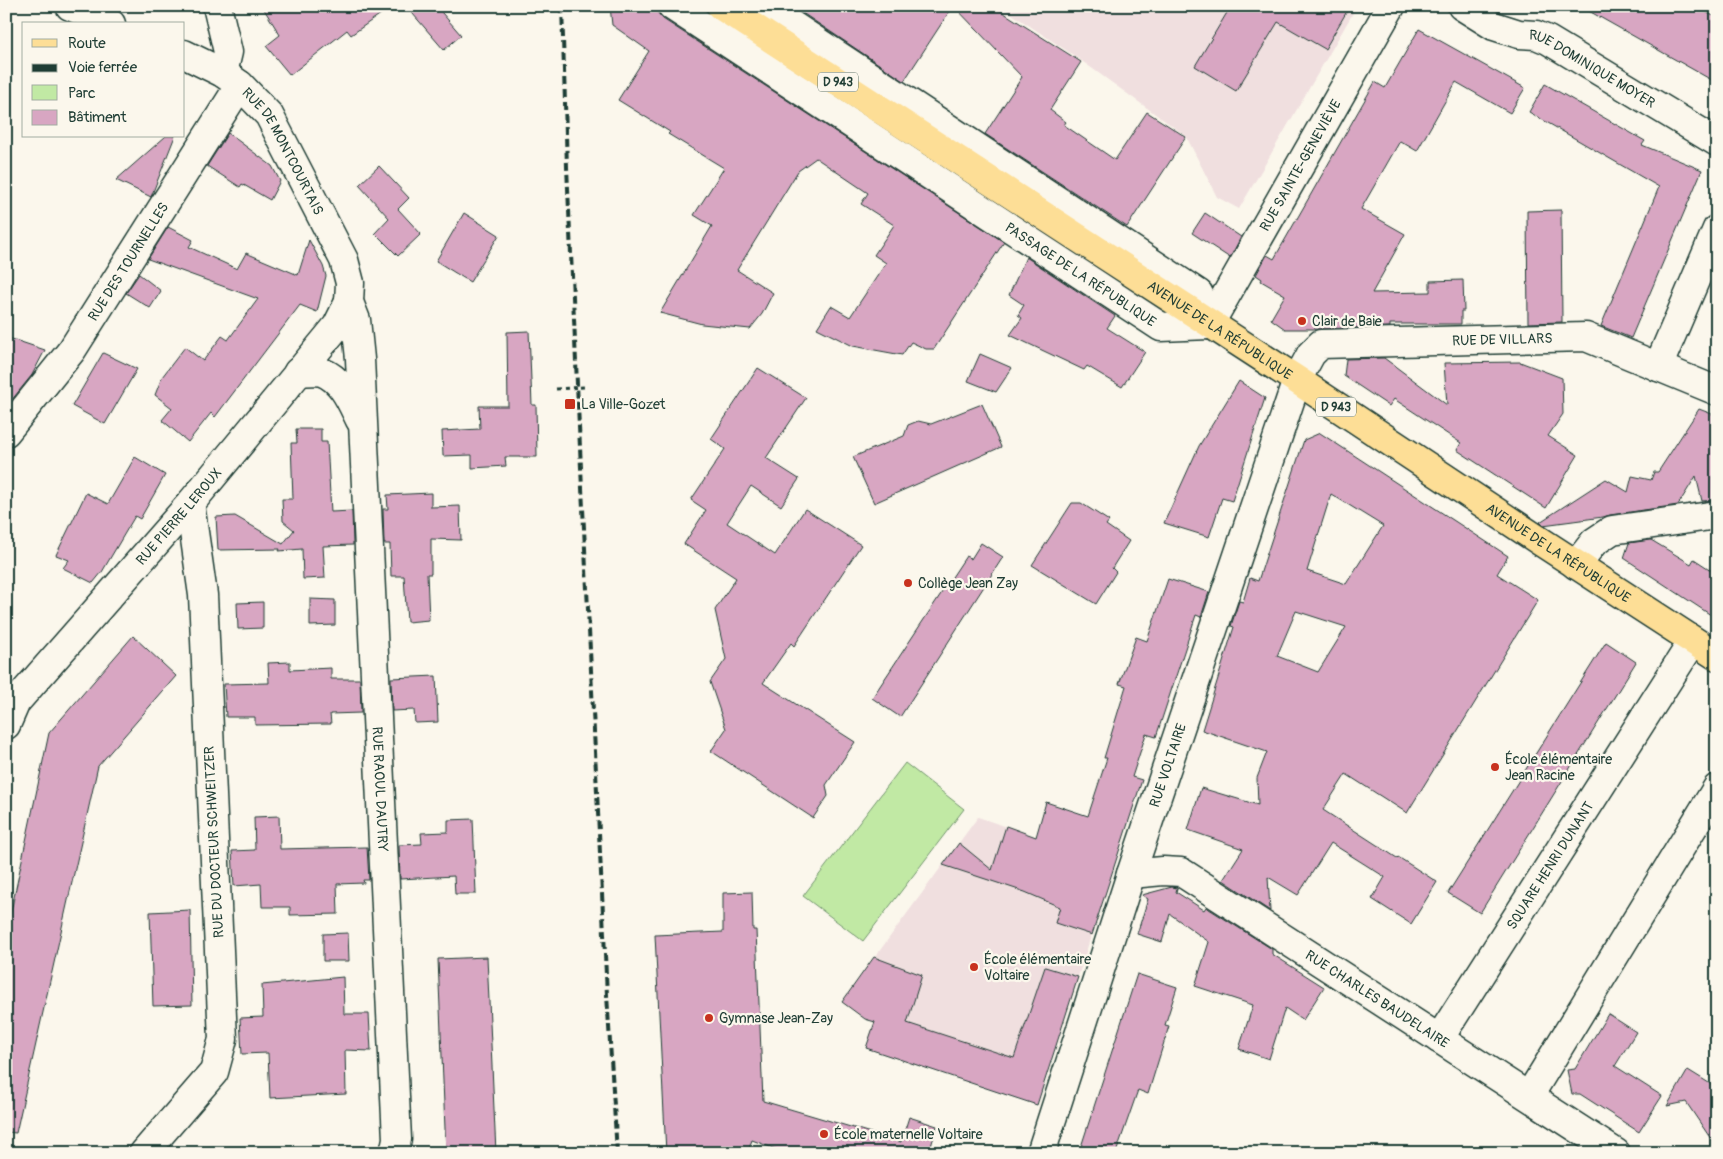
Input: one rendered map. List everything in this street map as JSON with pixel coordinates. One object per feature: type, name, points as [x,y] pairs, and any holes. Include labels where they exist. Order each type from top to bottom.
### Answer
[{"type":"main road","name":"AVENUE DE LA RÉPUBLIQUE","points":[[721,6],[1717,656]]},
{"type":"street","points":[[70,6],[106,22]]},
{"type":"street","points":[[217,6],[228,52],[231,79]]},
{"type":"street","name":"PASSAGE DE LA RÉPUBLIQUE","points":[[672,6],[1161,327],[1210,325]]},
{"type":"street","points":[[763,6],[1199,294],[1210,325]]},
{"type":"street","name":"RUE SAINTE-GENEVIÈVE","points":[[1210,325],[1391,6]]},
{"type":"street","name":"RUE DOMINIQUE MOYER","points":[[1462,6],[1494,26],[1519,34],[1536,35],[1548,40],[1717,142]]},
{"type":"street","name":"RUE DE MONTCOURTAIS","points":[[185,55],[231,79],[269,115],[344,260],[350,283],[349,302]]},
{"type":"street","name":"RUE DES TOURNELLES","points":[[6,432],[72,350],[231,79]]},
{"type":"street","points":[[1658,367],[1717,229]]},
{"type":"street","name":"RUE PIERRE LEROUX","points":[[6,725],[16,702],[190,504],[337,326],[349,302]]},
{"type":"street","name":"RUE RAOUL DAUTRY","points":[[349,302],[356,320],[360,359],[397,1139],[394,1153]]},
{"type":"street","name":"RUE DE VILLARS","points":[[1296,380],[1311,354],[1321,344],[1586,337],[1717,391]]},
{"type":"street","points":[[298,372],[321,372],[337,381],[347,394],[363,426]]},
{"type":"street","name":"RUE VOLTAIRE","points":[[1041,1153],[1130,874],[1296,380]]},
{"type":"street","name":"RUE DU DOCTEUR SCHWEITZER","points":[[144,1153],[214,1072],[223,1038],[203,595],[190,504]]},
{"type":"street","points":[[1576,565],[1594,542],[1612,530],[1717,515]]},
{"type":"street","name":"SQUARE HENRI DUNANT","points":[[1439,1039],[1693,641]]},
{"type":"street","points":[[1529,1096],[1717,788]]},
{"type":"street","name":"RUE CHARLES BAUDELAIRE","points":[[1130,874],[1163,871],[1181,872],[1616,1153]]},
{"type":"path","points":[[556,389],[584,387]]},
{"type":"shaded area","points":[[1000,6],[1357,6],[1239,209],[1217,197],[1186,136],[1079,59]]},
{"type":"shaded area","name":"École élémentaire Voltaire","points":[[978,817],[1114,864],[1037,1105],[866,1048],[874,1022],[865,1019],[842,1002]]},
{"type":"green space","points":[[905,763],[964,809],[863,941],[803,896]]},
{"type":"building","points":[[262,6],[392,6],[351,35],[347,30],[290,75],[266,46],[280,35]]},
{"type":"building","points":[[406,6],[436,6],[461,35],[444,50]]},
{"type":"building","points":[[610,6],[648,6],[663,19],[1004,242],[934,349],[926,349],[911,342],[902,355],[853,346],[817,328],[831,306],[850,317],[886,263],[874,255],[894,225],[861,204],[868,193],[816,158],[798,171],[737,270],[773,293],[762,314],[750,329],[702,324],[660,313],[712,226],[694,215],[724,168],[668,134],[670,132],[618,100],[649,51],[612,25]]},
{"type":"building","points":[[792,6],[953,6],[904,81]]},
{"type":"building","points":[[954,6],[993,6],[1081,62],[1050,110],[1066,122],[1064,125],[1115,160],[1147,112],[1186,137],[1127,227],[985,134],[1022,77]]},
{"type":"building","points":[[1231,6],[1350,6],[1325,49],[1278,22],[1236,91],[1195,66]]},
{"type":"building","points":[[1580,6],[1695,6],[1717,18],[1717,83]]},
{"type":"building","points":[[1419,29],[1525,88],[1510,113],[1456,82],[1417,151],[1400,141],[1361,209],[1405,234],[1372,293],[1430,292],[1430,281],[1463,280],[1464,311],[1461,311],[1461,324],[1390,324],[1390,327],[1285,329],[1271,319],[1285,295],[1261,281],[1262,279],[1256,275],[1267,255],[1274,259],[1375,82],[1385,88]]},
{"type":"building","points":[[1545,84],[1645,141],[1642,145],[1702,170],[1631,338],[1601,326],[1659,187],[1529,112]]},
{"type":"building","points":[[228,133],[272,166],[280,181],[270,200],[242,184],[240,187],[207,166]]},
{"type":"building","points":[[164,138],[174,138],[151,197],[116,180]]},
{"type":"building","points":[[379,166],[409,198],[398,209],[421,234],[398,256],[375,233],[389,218],[359,185]]},
{"type":"building","points":[[1561,210],[1562,322],[1528,323],[1527,211]]},
{"type":"building","points":[[464,213],[499,235],[470,282],[436,261]]},
{"type":"building","points":[[1205,213],[1241,237],[1230,258],[1192,233]]},
{"type":"building","points":[[168,227],[193,240],[189,247],[237,269],[246,253],[298,275],[309,240],[323,266],[326,276],[317,312],[300,305],[215,417],[211,413],[188,442],[162,420],[172,408],[155,395],[162,377],[185,347],[203,361],[222,336],[228,340],[258,299],[148,259]]},
{"type":"building","points":[[1026,257],[1115,316],[1107,328],[1145,352],[1122,387],[1087,366],[1084,370],[1010,335],[1022,318],[1018,315],[1024,305],[1009,295]]},
{"type":"building","points":[[139,274],[161,291],[150,308],[126,293]]},
{"type":"building","points":[[529,331],[532,405],[536,405],[537,457],[505,457],[506,466],[472,468],[472,455],[443,456],[442,431],[480,429],[479,406],[508,406],[507,332]]},
{"type":"building","points":[[6,337],[45,350],[32,375],[6,407]]},
{"type":"building","points":[[103,353],[137,369],[105,424],[72,406]]},
{"type":"building","points":[[980,354],[1012,368],[996,392],[968,381]]},
{"type":"building","points":[[1384,358],[1447,405],[1444,363],[1520,362],[1562,378],[1563,414],[1548,436],[1578,455],[1546,508],[1457,450],[1461,443],[1394,399],[1389,406],[1344,376],[1346,359]]},
{"type":"building","points":[[758,368],[806,398],[766,458],[799,479],[781,506],[751,486],[727,523],[775,555],[805,509],[861,545],[794,646],[791,643],[763,683],[855,742],[826,785],[828,796],[813,818],[711,751],[726,729],[710,682],[726,659],[715,610],[736,578],[684,544],[706,510],[691,500],[725,449],[711,439]]},
{"type":"building","points":[[1239,381],[1265,398],[1232,501],[1222,498],[1209,537],[1164,523],[1199,446]]},
{"type":"building","points":[[982,404],[1001,447],[874,503],[853,457],[904,436],[908,425],[918,421],[931,424]]},
{"type":"building","points":[[1699,409],[1717,416],[1717,500],[1702,501],[1696,476],[1678,505],[1543,525],[1540,522],[1606,479],[1628,492],[1632,476],[1651,480],[1654,472],[1658,472]]},
{"type":"building","points":[[296,429],[321,429],[321,442],[327,442],[331,512],[352,511],[353,545],[323,546],[325,578],[303,579],[302,549],[279,551],[280,549],[218,550],[216,517],[235,516],[283,544],[294,530],[283,521],[282,499],[293,499],[291,443],[297,443]]},
{"type":"building","points":[[1320,433],[1508,556],[1497,574],[1538,600],[1407,813],[1346,774],[1323,810],[1437,882],[1411,924],[1372,899],[1385,877],[1331,843],[1298,895],[1268,877],[1270,911],[1223,880],[1243,849],[1188,830],[1201,788],[1258,805],[1257,778],[1267,752],[1202,730],[1234,627],[1231,626],[1239,601],[1243,602],[1250,578],[1258,581],[1304,440]],"holes":[[[1331,494],[1383,526],[1346,584],[1307,571]],[[1296,611],[1346,627],[1318,672],[1277,656]]]},
{"type":"building","points":[[135,457],[165,475],[140,519],[135,516],[102,572],[93,583],[63,568],[69,560],[56,555],[86,493],[108,504]]},
{"type":"building","points":[[431,493],[431,507],[460,506],[461,540],[431,539],[431,574],[427,574],[429,620],[407,622],[404,576],[391,576],[390,544],[384,544],[383,509],[388,509],[387,495]]},
{"type":"building","points":[[1072,503],[1081,503],[1109,521],[1106,525],[1129,541],[1112,568],[1116,572],[1096,604],[1032,565]]},
{"type":"building","points":[[1651,540],[1691,564],[1694,559],[1717,574],[1717,619],[1624,558],[1629,543]]},
{"type":"building","points":[[981,543],[1003,557],[900,717],[872,698],[966,556],[971,559]]},
{"type":"building","points":[[1168,579],[1209,592],[1201,617],[1196,615],[1156,737],[1146,734],[1132,777],[1142,780],[1092,935],[1055,923],[1060,907],[1025,892],[943,865],[959,843],[992,870],[1006,826],[1036,837],[1046,802],[1088,816],[1107,758],[1104,758],[1126,686],[1119,684],[1136,637],[1147,641]]},
{"type":"building","points":[[310,599],[335,600],[335,625],[310,626]]},
{"type":"building","points":[[263,602],[263,628],[238,629],[237,603]]},
{"type":"building","points":[[133,636],[176,676],[98,766],[16,1133],[6,1132],[6,935],[49,733]]},
{"type":"building","points":[[1606,642],[1636,662],[1480,913],[1448,893]]},
{"type":"building","points":[[290,662],[290,670],[331,668],[331,679],[360,679],[361,713],[330,714],[331,724],[255,725],[255,717],[226,717],[224,684],[269,683],[268,663]]},
{"type":"building","points":[[436,676],[438,722],[415,723],[414,710],[392,711],[391,678]]},
{"type":"building","points":[[279,816],[280,849],[367,847],[369,880],[363,880],[364,883],[337,884],[338,914],[290,915],[290,907],[262,907],[261,884],[234,886],[232,851],[255,850],[254,817]]},
{"type":"building","points":[[473,819],[476,894],[455,894],[454,876],[400,879],[399,845],[422,844],[421,833],[448,832],[448,820]]},
{"type":"building","points":[[1172,887],[1177,888],[1176,892],[1204,910],[1206,907],[1272,949],[1272,954],[1324,987],[1303,1020],[1285,1008],[1269,1059],[1239,1049],[1253,1005],[1195,986],[1209,942],[1170,914],[1162,942],[1137,934],[1148,899],[1142,895]]},
{"type":"building","name":"Gymnase Jean-Zay","points":[[752,892],[753,930],[756,930],[763,1101],[901,1142],[909,1117],[937,1126],[929,1153],[786,1153],[752,1140],[747,1153],[666,1153],[655,935],[723,932],[723,893]]},
{"type":"building","points":[[190,910],[192,1005],[153,1006],[150,912]]},
{"type":"building","points":[[348,933],[349,961],[323,961],[323,934]]},
{"type":"building","points":[[487,957],[496,1153],[446,1153],[438,959]]},
{"type":"building","points":[[874,957],[922,975],[907,1023],[1014,1058],[1045,967],[1078,977],[1037,1105],[866,1048],[875,1022],[865,1019],[842,1002]]},
{"type":"building","points":[[1137,974],[1177,987],[1165,1025],[1169,1026],[1148,1094],[1138,1090],[1116,1153],[1079,1153]]},
{"type":"building","points":[[343,977],[344,1014],[369,1014],[371,1051],[345,1050],[346,1094],[270,1098],[268,1053],[242,1054],[240,1018],[263,1017],[262,985]]},
{"type":"building","points":[[1608,1014],[1636,1032],[1615,1066],[1662,1096],[1639,1132],[1580,1094],[1572,1094],[1567,1070],[1575,1069]]},
{"type":"building","points":[[1688,1070],[1717,1088],[1717,1148],[1686,1102],[1667,1106]]},
{"type":"railway","points":[[562,6],[579,427],[607,995],[617,1153]]},
{"type":"place","name":"Clair de Baie","points":[[1302,321]]},
{"type":"place","name":"La Ville-Gozet","points":[[570,404]]},
{"type":"place","name":"Collège Jean Zay","points":[[908,583]]},
{"type":"place","name":"École élémentaire Jean Racine","points":[[1495,767]]},
{"type":"place","name":"École élémentaire Voltaire","points":[[974,967]]},
{"type":"place","name":"Gymnase Jean-Zay","points":[[709,1018]]},
{"type":"place","name":"École maternelle Voltaire","points":[[824,1134]]}]
